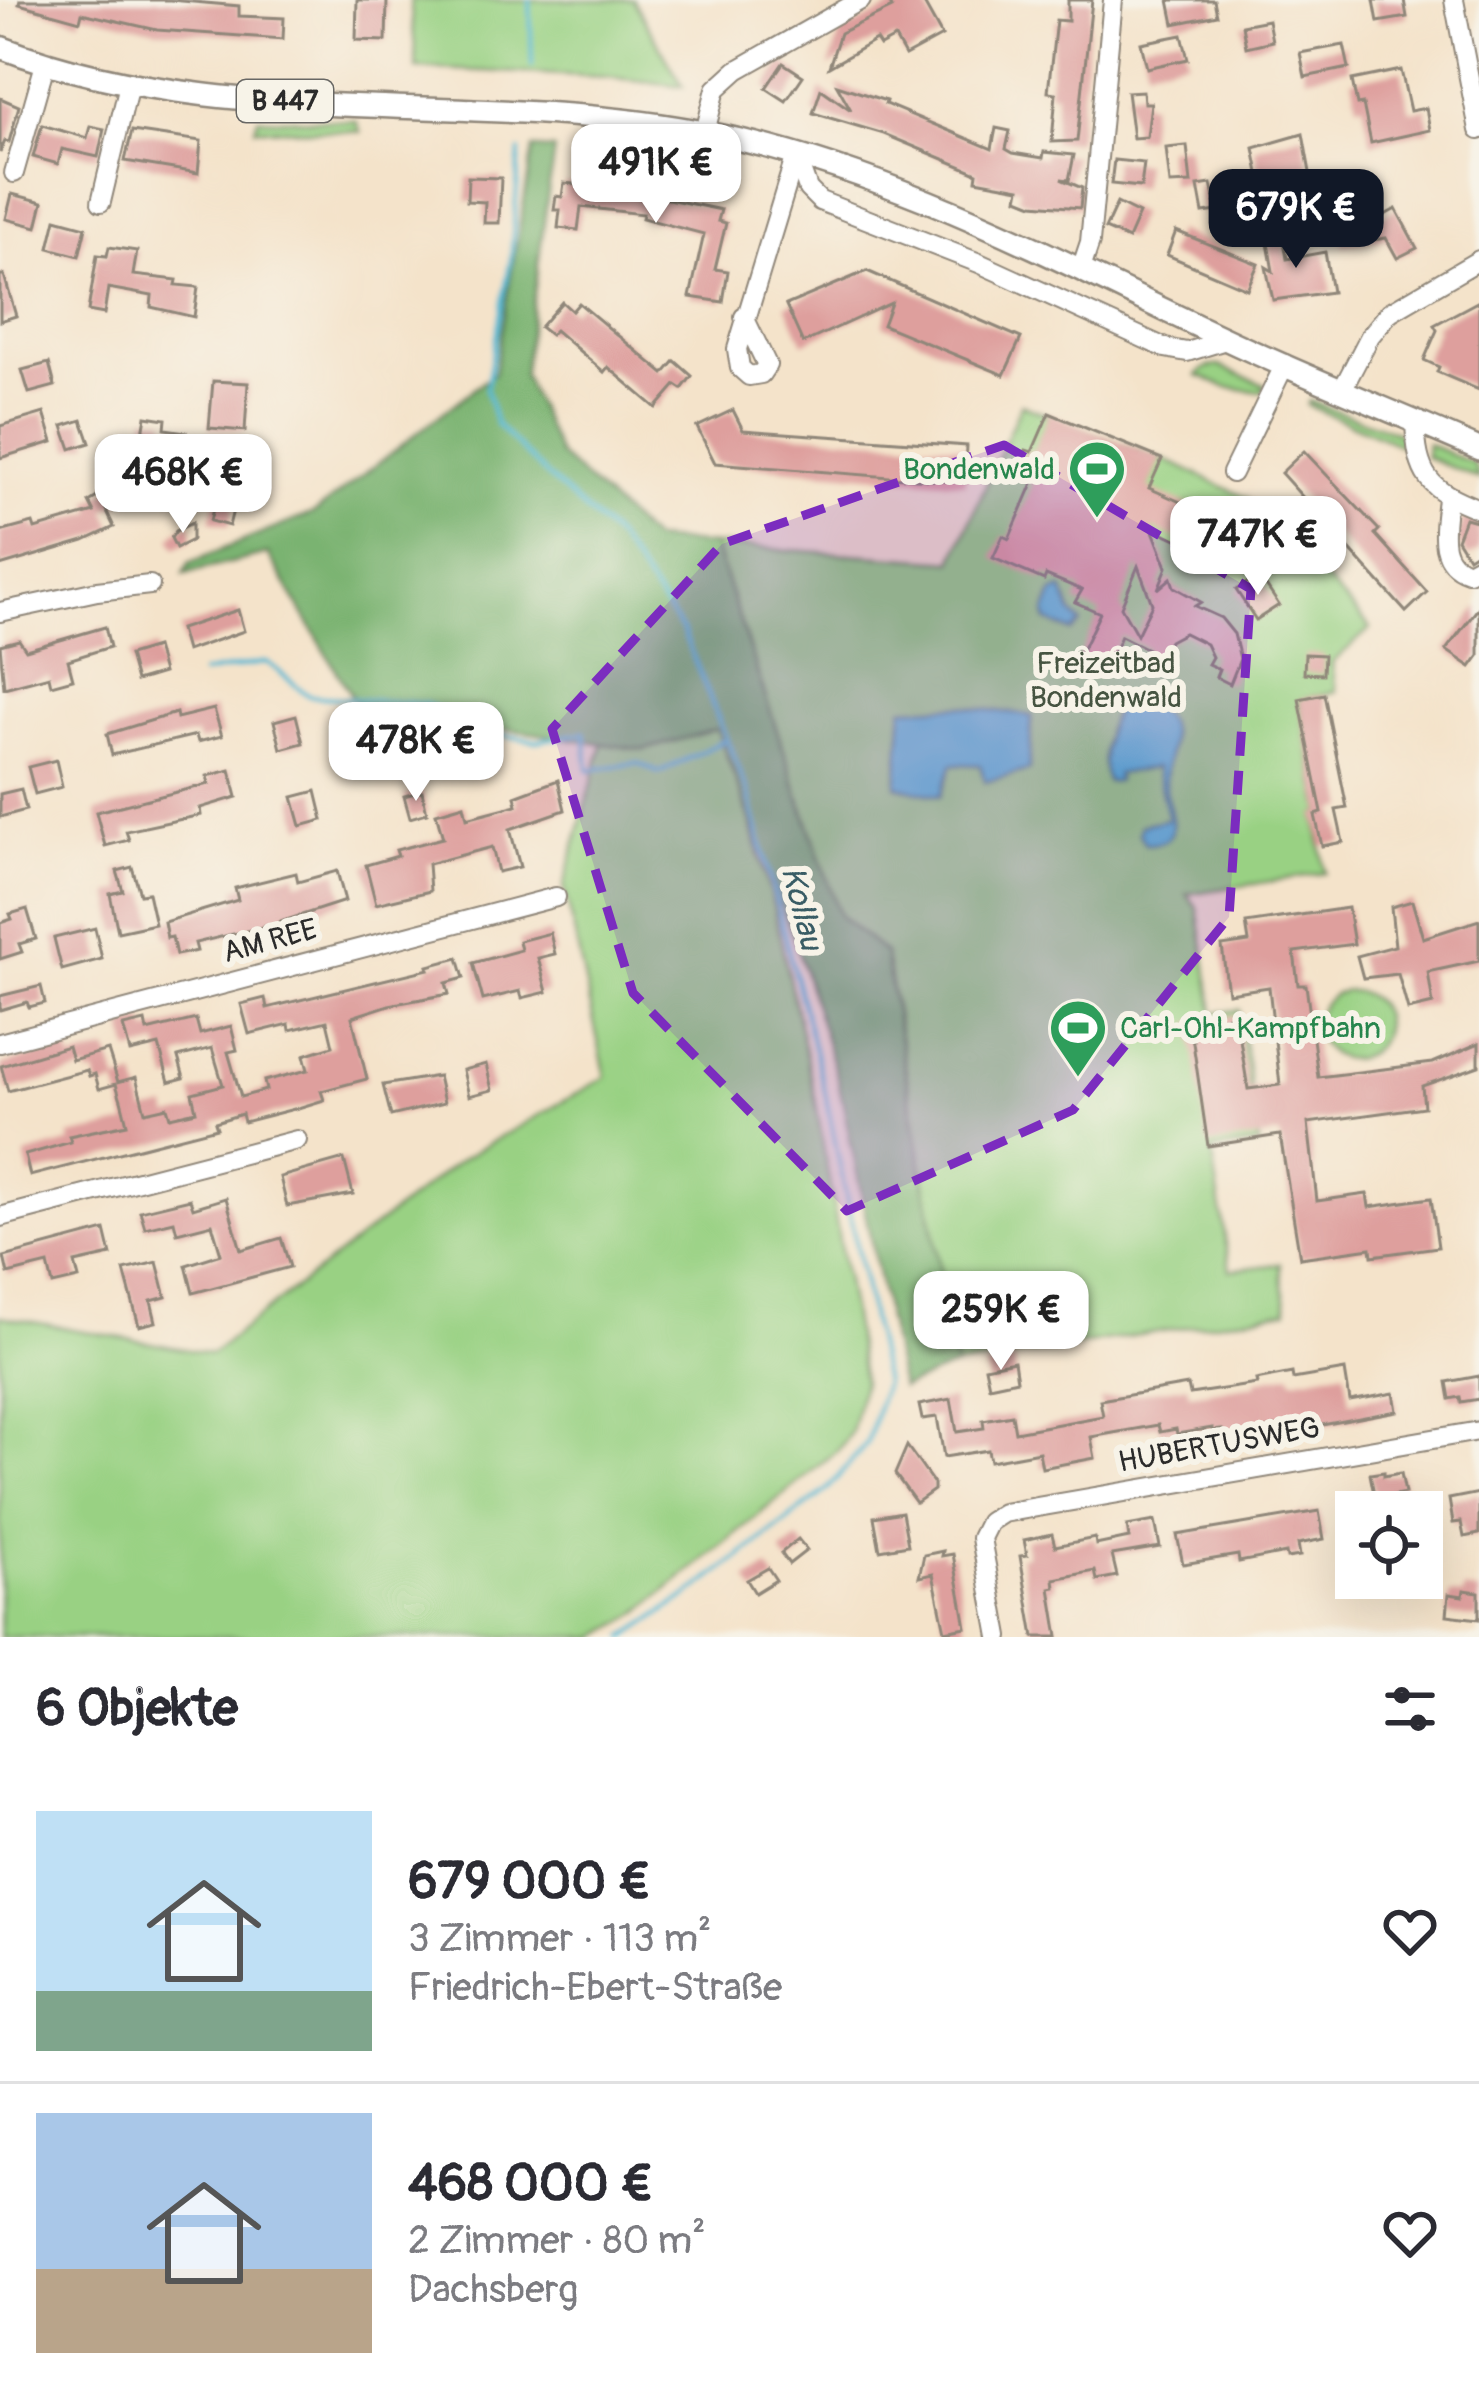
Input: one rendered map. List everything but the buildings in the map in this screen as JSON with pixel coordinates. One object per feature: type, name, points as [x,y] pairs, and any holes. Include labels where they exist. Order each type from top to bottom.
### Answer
[{"type":"main road","name":"B 447","points":[[0,47],[45,64],[129,84],[243,100],[577,114],[705,132],[796,155],[895,189],[1081,269],[1226,340],[1479,448]]},
{"type":"street","points":[[705,132],[716,89],[737,70],[861,0]]},
{"type":"street","points":[[1081,269],[1090,242],[1113,0]]},
{"type":"street","points":[[1454,0],[1479,130]]},
{"type":"street","points":[[14,172],[45,64]]},
{"type":"street","points":[[100,202],[129,84]]},
{"type":"street","points":[[744,317],[796,155]]},
{"type":"street","points":[[796,155],[808,189],[820,201],[979,263],[1165,348],[1187,352],[1226,340]]},
{"type":"street","points":[[1343,388],[1370,336],[1390,312],[1479,260]]},
{"type":"street","points":[[1232,473],[1285,364]]},
{"type":"street","points":[[1415,421],[1424,473],[1436,490],[1479,509]]},
{"type":"street","points":[[1448,497],[1444,548],[1457,568],[1468,572],[1479,566]]},
{"type":"street","points":[[0,612],[149,585]]},
{"type":"street","name":"AM REE","points":[[0,1042],[556,897]]},
{"type":"street","points":[[0,1217],[297,1140]]},
{"type":"street","name":"HUBERTUSWEG","points":[[999,1637],[981,1538],[989,1522],[1003,1514],[1479,1431]]},
{"type":"highlighted area","points":[[1004,445],[1251,589],[1229,917],[1073,1110],[847,1211],[633,993],[552,729],[722,544]]},
{"type":"green space","points":[[410,0],[633,0],[683,86],[607,77],[417,68]]},
{"type":"green space","points":[[258,118],[356,121],[360,132],[255,128]]},
{"type":"green space","points":[[533,149],[554,150],[523,375],[559,455],[652,540],[714,545],[840,916],[885,953],[956,1366],[901,1388],[838,1080],[796,945],[717,729],[644,750],[358,707],[268,554],[184,574],[189,563],[316,512],[494,373]]},
{"type":"green space","points":[[1219,366],[1265,385],[1262,392],[1225,387],[1197,375]]},
{"type":"green space","points":[[1309,401],[1396,432],[1406,439],[1409,449],[1307,405]]},
{"type":"green space","name":"Freizeitbad Bondenwald","points":[[1021,404],[1249,499],[1371,628],[1332,663],[1336,691],[1299,700],[1322,813],[1316,816],[1325,873],[1187,894],[1198,908],[1214,1013],[1239,1010],[1259,1144],[1212,1151],[1230,1270],[1280,1264],[1287,1310],[957,1366],[887,962],[816,974],[659,545],[953,561]]},
{"type":"green space","points":[[1427,444],[1474,464],[1479,479],[1426,457]]},
{"type":"green space","points":[[717,728],[745,802],[773,905],[815,1097],[863,1382],[851,1432],[838,1450],[637,1614],[597,1637],[0,1637],[0,1316],[211,1354],[460,1160],[606,1077],[564,886],[603,742],[644,750]]},
{"type":"green space","points":[[1350,991],[1374,1001],[1384,1025],[1374,1049],[1350,1059],[1326,1049],[1316,1025],[1326,1001]]},
{"type":"water","points":[[1063,589],[1072,614],[1081,623],[1072,632],[1047,621],[1045,614],[1053,593]]},
{"type":"water","points":[[1124,701],[1125,706],[1146,709],[1147,705],[1166,719],[1169,728],[1165,779],[1172,831],[1160,843],[1145,844],[1139,834],[1141,825],[1168,819],[1156,768],[1117,774],[1117,781],[1107,782],[1104,773],[1108,728]]},
{"type":"water","points":[[962,706],[1032,716],[1029,770],[985,782],[980,765],[952,764],[941,796],[897,786],[903,708]]},
{"type":"waterway","name":"Kollau","points":[[530,0],[532,65]]},
{"type":"waterway","name":"Kollau","points":[[520,152],[511,258],[486,389],[496,424],[616,538],[683,632],[748,792],[825,1092],[884,1383],[867,1443],[827,1490],[688,1596],[625,1637]]},
{"type":"waterway","points":[[202,674],[267,662],[309,696],[426,704],[495,734],[537,741],[585,733],[589,770],[638,763],[659,773],[725,740]]},
{"type":"place","name":"Bondenwald","points":[[1097,520]]},
{"type":"place","name":"Carl-Ohl-Kampfbahn","points":[[1078,1079]]}]
